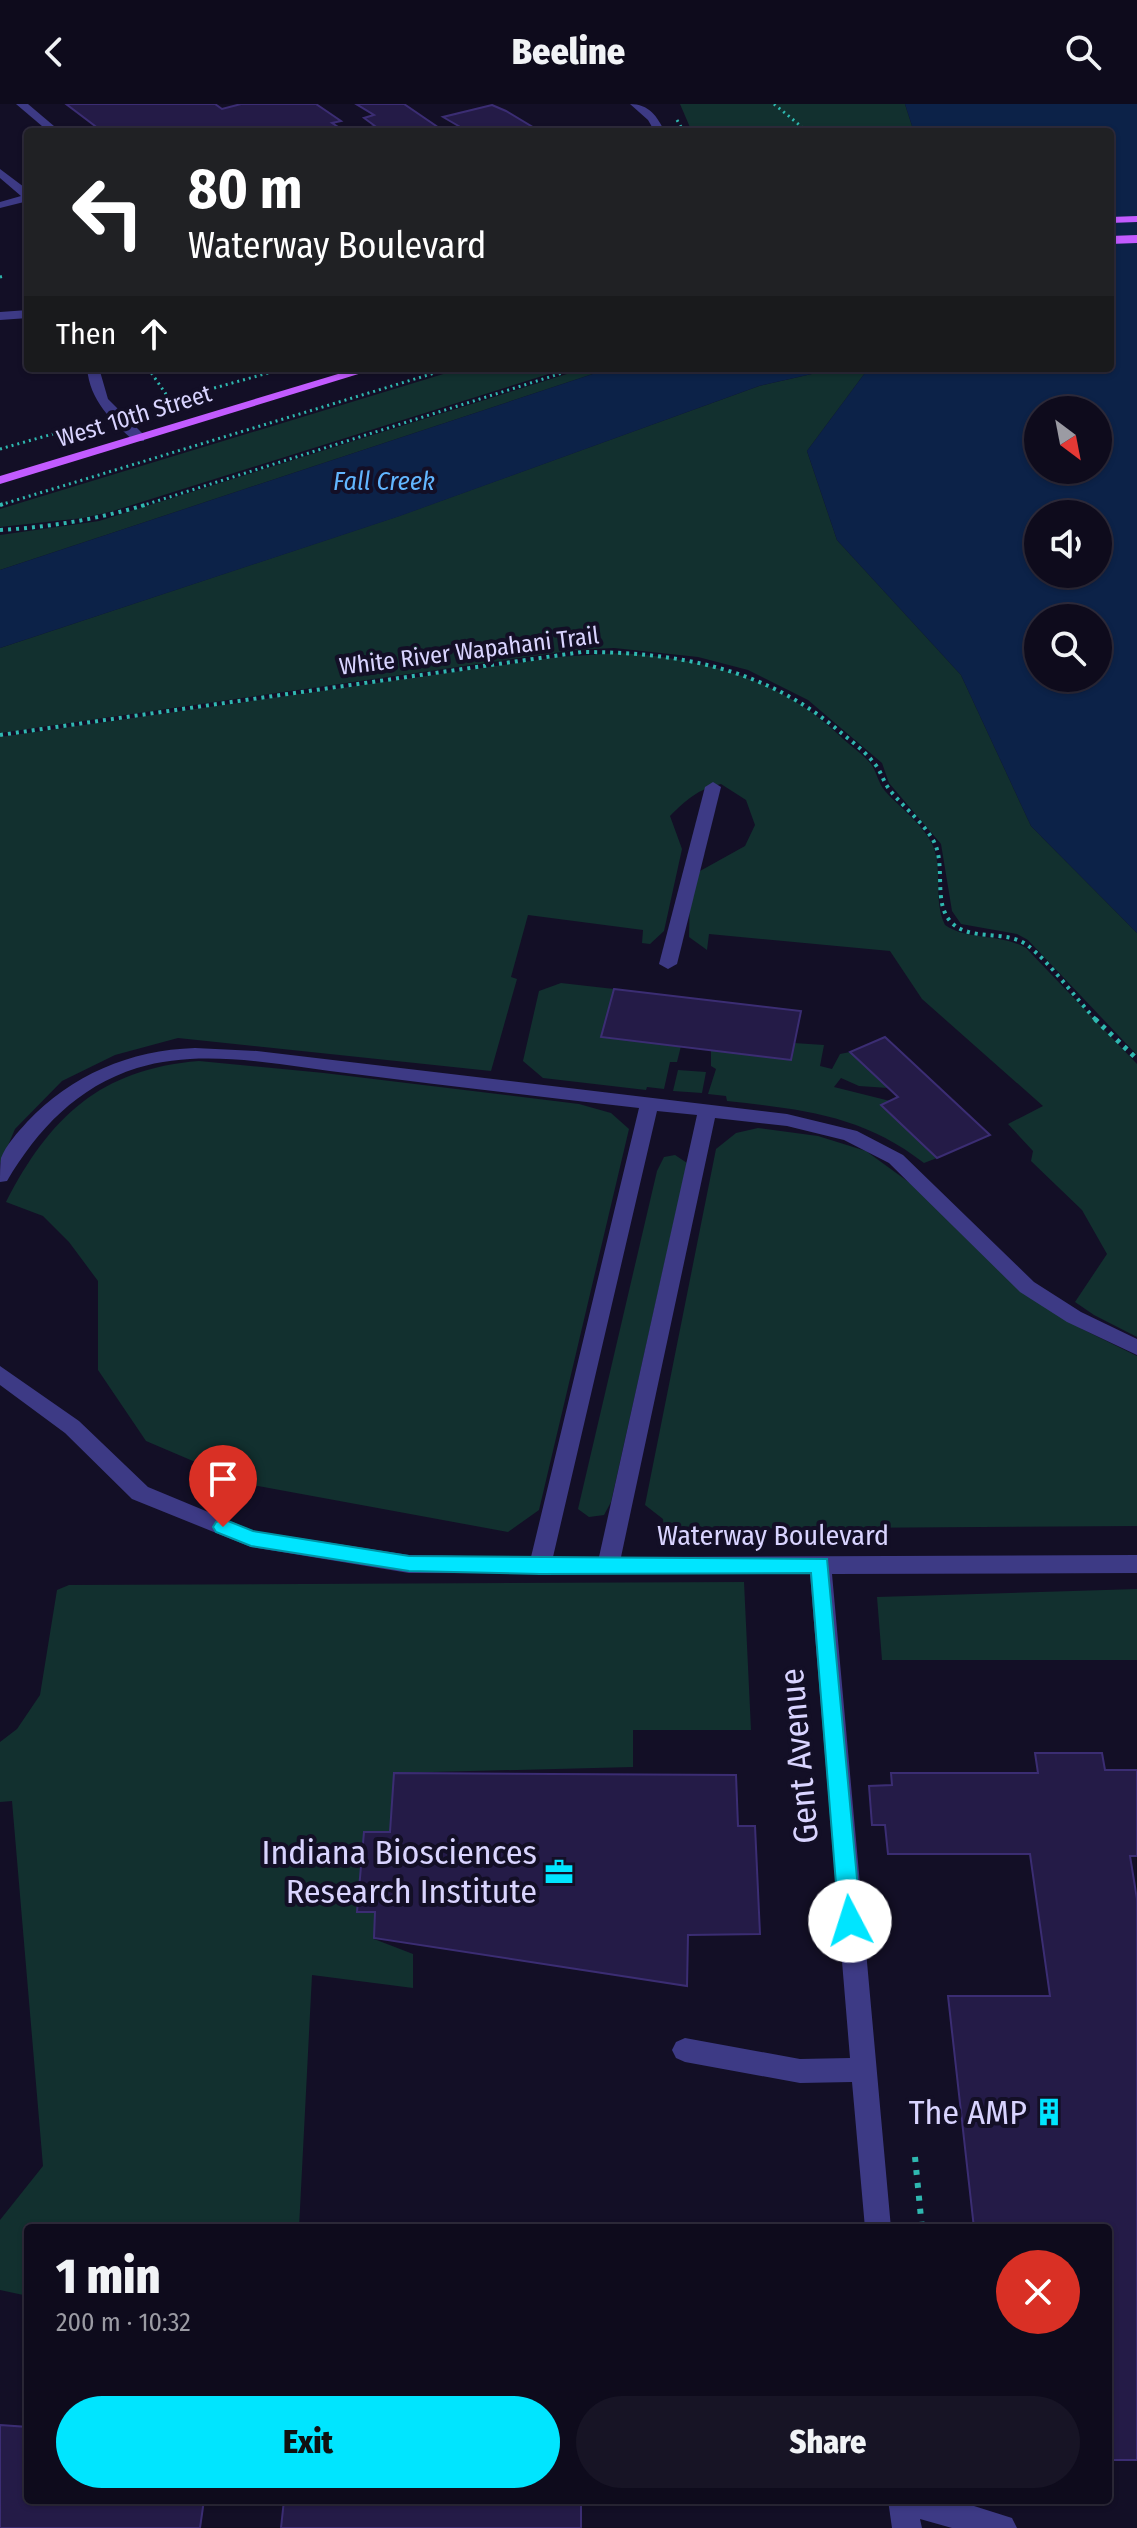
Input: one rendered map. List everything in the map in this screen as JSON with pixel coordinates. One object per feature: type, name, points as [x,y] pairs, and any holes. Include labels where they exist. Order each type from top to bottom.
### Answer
[{"type":"main road","points":[[1114,220],[1137,219]]},
{"type":"main road","points":[[1114,240],[1137,239]]},
{"type":"main road","name":"West 10th Street","points":[[0,480],[359,372]]},
{"type":"street","points":[[21,104],[51,128]]},
{"type":"street","points":[[635,104],[657,128]]},
{"type":"street","points":[[0,172],[24,194]]},
{"type":"street","points":[[0,187],[13,184]]},
{"type":"street","points":[[0,205],[24,198]]},
{"type":"street","points":[[0,316],[24,314]]},
{"type":"street","points":[[93,372],[94,383],[103,405],[139,438]]},
{"type":"street","points":[[668,964],[713,787]]},
{"type":"street","points":[[0,1176],[33,1127],[67,1093],[119,1067],[159,1057],[198,1054],[257,1057],[787,1120],[837,1132],[896,1159],[1027,1287],[1074,1317],[1137,1348]]},
{"type":"street","points":[[540,1566],[649,1104]]},
{"type":"street","points":[[608,1566],[707,1112]]},
{"type":"street","name":"Waterway Boulevard","points":[[0,1374],[72,1427],[140,1493],[251,1539],[409,1564],[1137,1564]]},
{"type":"street","name":"Gent Avenue","points":[[820,1565],[878,2224]]},
{"type":"street","points":[[685,2050],[800,2071],[863,2070]]},
{"type":"street","points":[[904,2504],[907,2528]]},
{"type":"street","points":[[918,2504],[1002,2528]]},
{"type":"path","points":[[774,104],[803,128]]},
{"type":"path","points":[[151,372],[170,400]]},
{"type":"path","points":[[157,404],[272,372]]},
{"type":"path","points":[[0,505],[438,372]]},
{"type":"path","points":[[0,530],[57,526],[113,515],[565,372]]},
{"type":"path","points":[[0,449],[75,427]]},
{"type":"path","name":"White River Wapahani Trail","points":[[0,735],[582,652],[662,654],[734,669],[806,703],[877,766],[888,789],[931,837],[939,851],[944,905],[947,917],[954,926],[1014,938],[1026,944],[1095,1019],[1137,1059]]},
{"type":"path","points":[[915,2157],[922,2224]]},
{"type":"green space","points":[[680,104],[905,104],[913,128],[690,128]]},
{"type":"green space","points":[[450,372],[555,372],[113,511],[83,518],[0,527],[0,509]]},
{"type":"green space","points":[[573,372],[599,372],[0,570],[0,535],[99,521]]},
{"type":"green space","points":[[820,372],[867,372],[807,451],[837,540],[961,675],[1031,826],[1137,933],[1137,1055],[1028,940],[1017,934],[961,924],[952,911],[941,844],[889,783],[882,763],[808,700],[748,670],[698,657],[614,648],[575,650],[0,733],[0,648],[399,516],[759,386]]},
{"type":"green space","points":[[620,653],[681,660],[738,674],[765,685],[815,715],[867,760],[885,791],[929,838],[936,855],[939,905],[945,925],[964,933],[1006,940],[1026,948],[1137,1064],[1137,1337],[1075,1302],[1107,1254],[1082,1210],[1031,1161],[1033,1151],[1008,1124],[1043,1106],[922,999],[890,951],[709,934],[707,950],[689,937],[690,889],[700,871],[745,846],[755,825],[746,800],[721,784],[693,796],[670,816],[682,849],[664,931],[650,944],[642,943],[643,930],[528,915],[511,977],[517,979],[491,1071],[178,1038],[115,1055],[62,1081],[15,1129],[0,1164],[0,737],[558,657]]},
{"type":"green space","points":[[561,983],[614,989],[601,1037],[681,1046],[677,1062],[670,1062],[664,1089],[647,1087],[646,1090],[543,1078],[523,1061],[539,991]]},
{"type":"green space","points":[[794,1043],[824,1045],[820,1066],[832,1069],[840,1054],[850,1052],[888,1088],[859,1086],[841,1078],[834,1087],[890,1101],[881,1105],[937,1158],[924,1163],[878,1134],[830,1117],[727,1101],[726,1096],[708,1094],[716,1069],[711,1066],[711,1050],[791,1060]]},
{"type":"green space","points":[[199,1061],[579,1104],[611,1113],[629,1129],[539,1510],[508,1532],[247,1484],[146,1441],[98,1370],[98,1281],[69,1242],[43,1216],[6,1202],[41,1145],[60,1122],[82,1103],[133,1074]]},
{"type":"green space","points":[[678,1070],[706,1072],[702,1093],[673,1091]]},
{"type":"green space","points":[[758,1128],[818,1136],[866,1151],[910,1183],[1082,1329],[1137,1356],[1137,1526],[664,1529],[663,1519],[645,1505],[716,1149],[736,1133]]},
{"type":"green space","points":[[675,1155],[687,1163],[611,1502],[604,1515],[589,1517],[578,1509],[657,1171],[664,1157]]},
{"type":"green space","points":[[744,1582],[751,1730],[633,1730],[633,1767],[394,1773],[390,1832],[364,1832],[357,1911],[375,1912],[374,1939],[413,1954],[413,1988],[312,1975],[299,2224],[24,2224],[24,2295],[0,2290],[0,2220],[43,2166],[12,1801],[0,1802],[0,1742],[17,1729],[40,1695],[57,1590],[69,1585]]},
{"type":"green space","points":[[1137,1589],[1137,1660],[882,1660],[877,1597]]},
{"type":"water","points":[[905,104],[1137,104],[1137,933],[1031,826],[961,675],[837,540],[807,451],[867,372],[1114,372],[1114,128],[913,128]]},
{"type":"water","name":"Fall Creek","points":[[599,372],[820,372],[759,386],[400,516],[0,648],[0,570]]},
{"type":"building","points":[[66,104],[215,104],[222,109],[241,104],[316,104],[341,121],[332,123],[340,128],[98,128]]},
{"type":"building","points":[[356,104],[404,104],[439,128],[367,128],[375,126],[364,118],[374,115]]},
{"type":"building","points":[[492,105],[534,128],[462,128],[443,117]]},
{"type":"building","points":[[614,989],[801,1011],[791,1060],[601,1037]]},
{"type":"building","points":[[885,1037],[990,1135],[937,1158],[881,1105],[898,1097],[850,1052]]},
{"type":"building","name":"The AMP","points":[[1035,1753],[1102,1753],[1105,1770],[1137,1770],[1137,1856],[1130,1856],[1137,1899],[1137,2460],[1112,2460],[1112,2224],[974,2224],[948,1996],[1050,1996],[1030,1854],[888,1854],[885,1825],[872,1825],[869,1786],[892,1785],[891,1773],[1038,1773]]},
{"type":"building","name":"Indiana Biosciences Research Institute","points":[[394,1773],[736,1775],[738,1826],[755,1826],[760,1934],[688,1935],[687,1986],[374,1938],[375,1912],[357,1912],[364,1832],[390,1832]]},
{"type":"building","points":[[0,2425],[24,2427],[24,2504],[203,2504],[200,2528],[0,2528]]},
{"type":"building","points":[[284,2504],[581,2504],[581,2528],[281,2528]]},
{"type":"place","name":"Indiana Biosciences Research Institute","points":[[559,1872]]},
{"type":"place","name":"The AMP","points":[[1049,2112]]},
{"type":"route","points":[[223,1527],[251,1539],[409,1564],[820,1565],[850,1921]]}]
